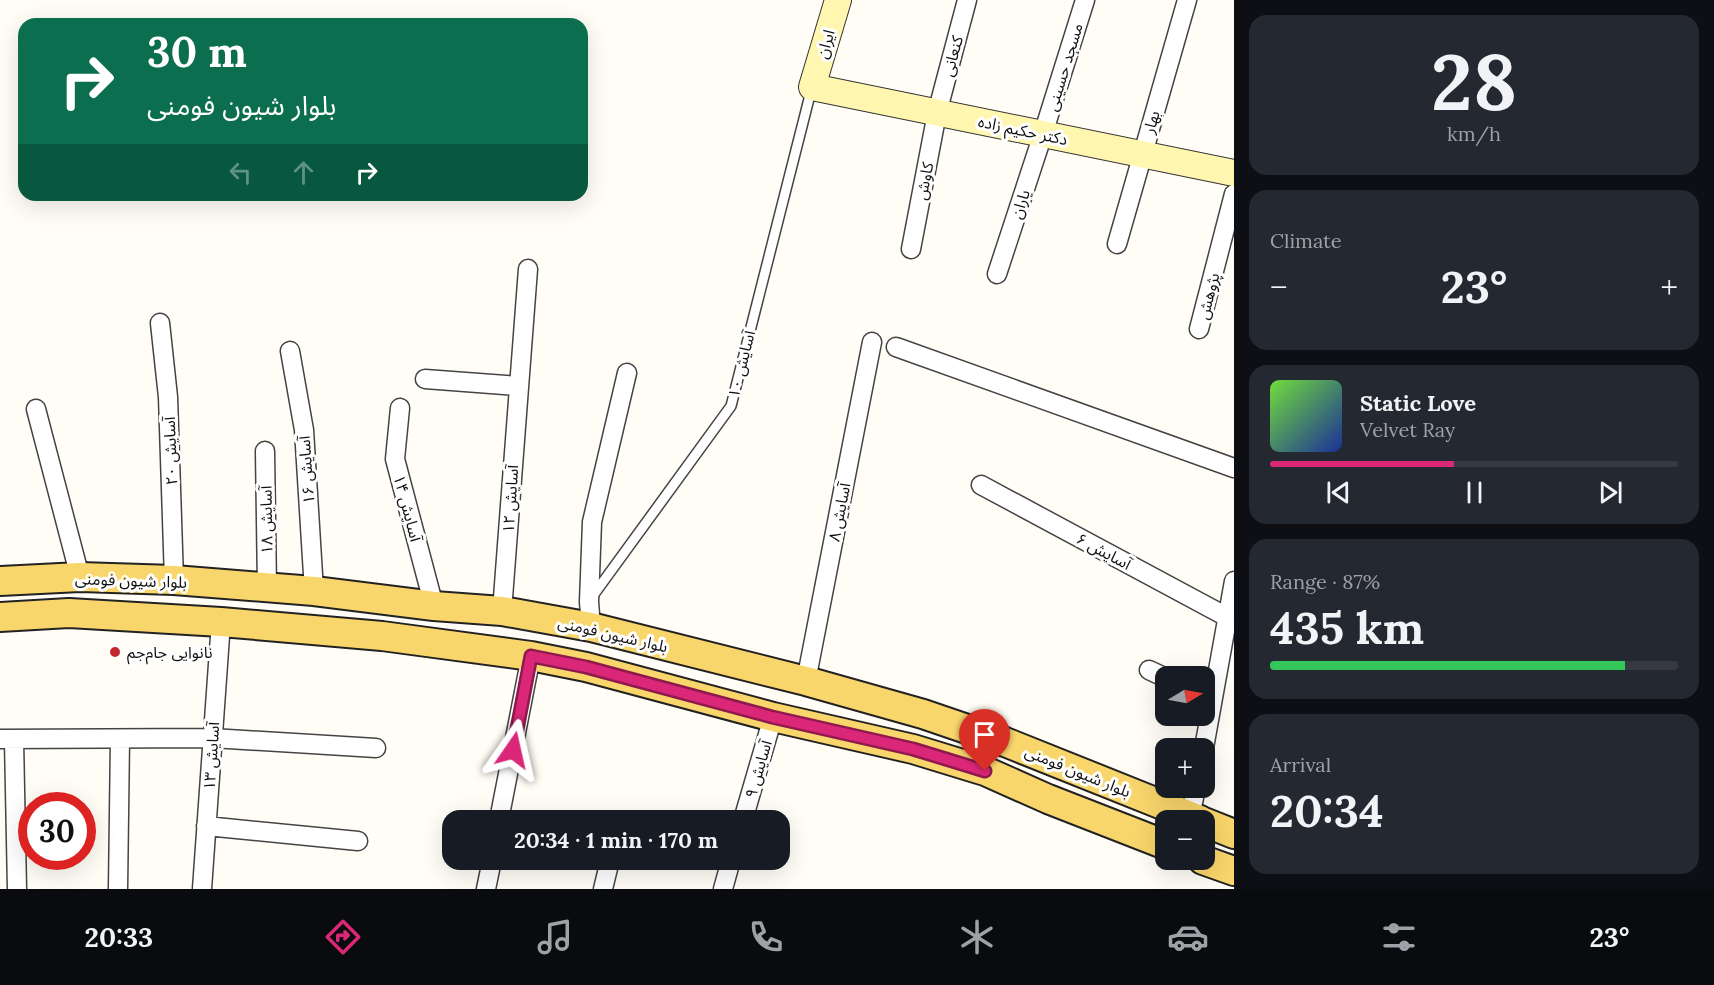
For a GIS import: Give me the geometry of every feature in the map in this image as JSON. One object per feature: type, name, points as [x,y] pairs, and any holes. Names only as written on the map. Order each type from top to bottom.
[{"type":"main road","name":"بلوار شیون فومنی","points":[[0,581],[80,577],[174,580],[314,591],[434,606],[590,614],[806,681],[923,714],[1005,742],[1173,810]]},
{"type":"main road","points":[[0,617],[69,613],[221,622],[382,636],[531,656],[586,667],[772,717],[913,749],[985,771],[1048,800],[1155,841]]},
{"type":"main road","points":[[1048,800],[1064,766]]},
{"type":"main road","name":"بلوار شیون فومنی","points":[[1215,827],[1234,834]]},
{"type":"main road","points":[[1215,864],[1234,871]]},
{"type":"street","name":"ایران","points":[[812,87],[838,0]]},
{"type":"street","name":"کنعانی","points":[[937,112],[967,0]]},
{"type":"street","name":"مسجد حسینی","points":[[1043,134],[1084,0]]},
{"type":"street","name":"بهار","points":[[1117,244],[1186,0]]},
{"type":"street","name":"دکتر حکیم زاده","points":[[812,87],[1234,173]]},
{"type":"street","name":"کاوش","points":[[911,249],[937,112]]},
{"type":"street","name":"یاران","points":[[997,274],[1043,134]]},
{"type":"street","name":"پژوهش","points":[[1199,329],[1234,194]]},
{"type":"street","name":"آسایش ۱۲","points":[[502,611],[528,269]]},
{"type":"street","name":"آسایش ۲۰","points":[[160,323],[168,397],[174,580]]},
{"type":"street","name":"آسایش ۸","points":[[806,681],[872,342]]},
{"type":"street","points":[[896,347],[1234,468]]},
{"type":"street","name":"آسایش ۱۶","points":[[290,351],[304,430],[314,591]]},
{"type":"street","points":[[590,614],[592,522],[627,373]]},
{"type":"street","points":[[425,379],[518,386]]},
{"type":"street","name":"آسایش ۱۴","points":[[400,408],[395,459],[434,606]]},
{"type":"street","points":[[36,409],[80,577]]},
{"type":"street","name":"آسایش ۱۸","points":[[265,451],[267,588]]},
{"type":"street","name":"آسایش ۶","points":[[981,485],[1227,617]]},
{"type":"street","points":[[1215,671],[1234,582]]},
{"type":"street","name":"آسایش ۱۳","points":[[202,889],[221,622]]},
{"type":"street","points":[[501,810],[531,656]]},
{"type":"street","points":[[1149,670],[1155,673]]},
{"type":"street","name":"آسایش ۹","points":[[746,810],[772,717]]},
{"type":"street","points":[[17,889],[7,740],[212,738],[376,748]]},
{"type":"street","points":[[118,889],[120,739]]},
{"type":"street","points":[[206,826],[358,842]]},
{"type":"street","points":[[486,889],[490,870]]},
{"type":"street","points":[[603,889],[608,870]]},
{"type":"street","points":[[723,889],[728,870]]},
{"type":"lane","name":"آسایش ‍۱۰","points":[[590,614],[730,406],[812,87]]},
{"type":"place","name":"نانوایی جام‌جم","points":[[115,652]]},
{"type":"route","points":[[513,750],[531,656],[586,667],[772,717],[913,749],[985,771]]}]
